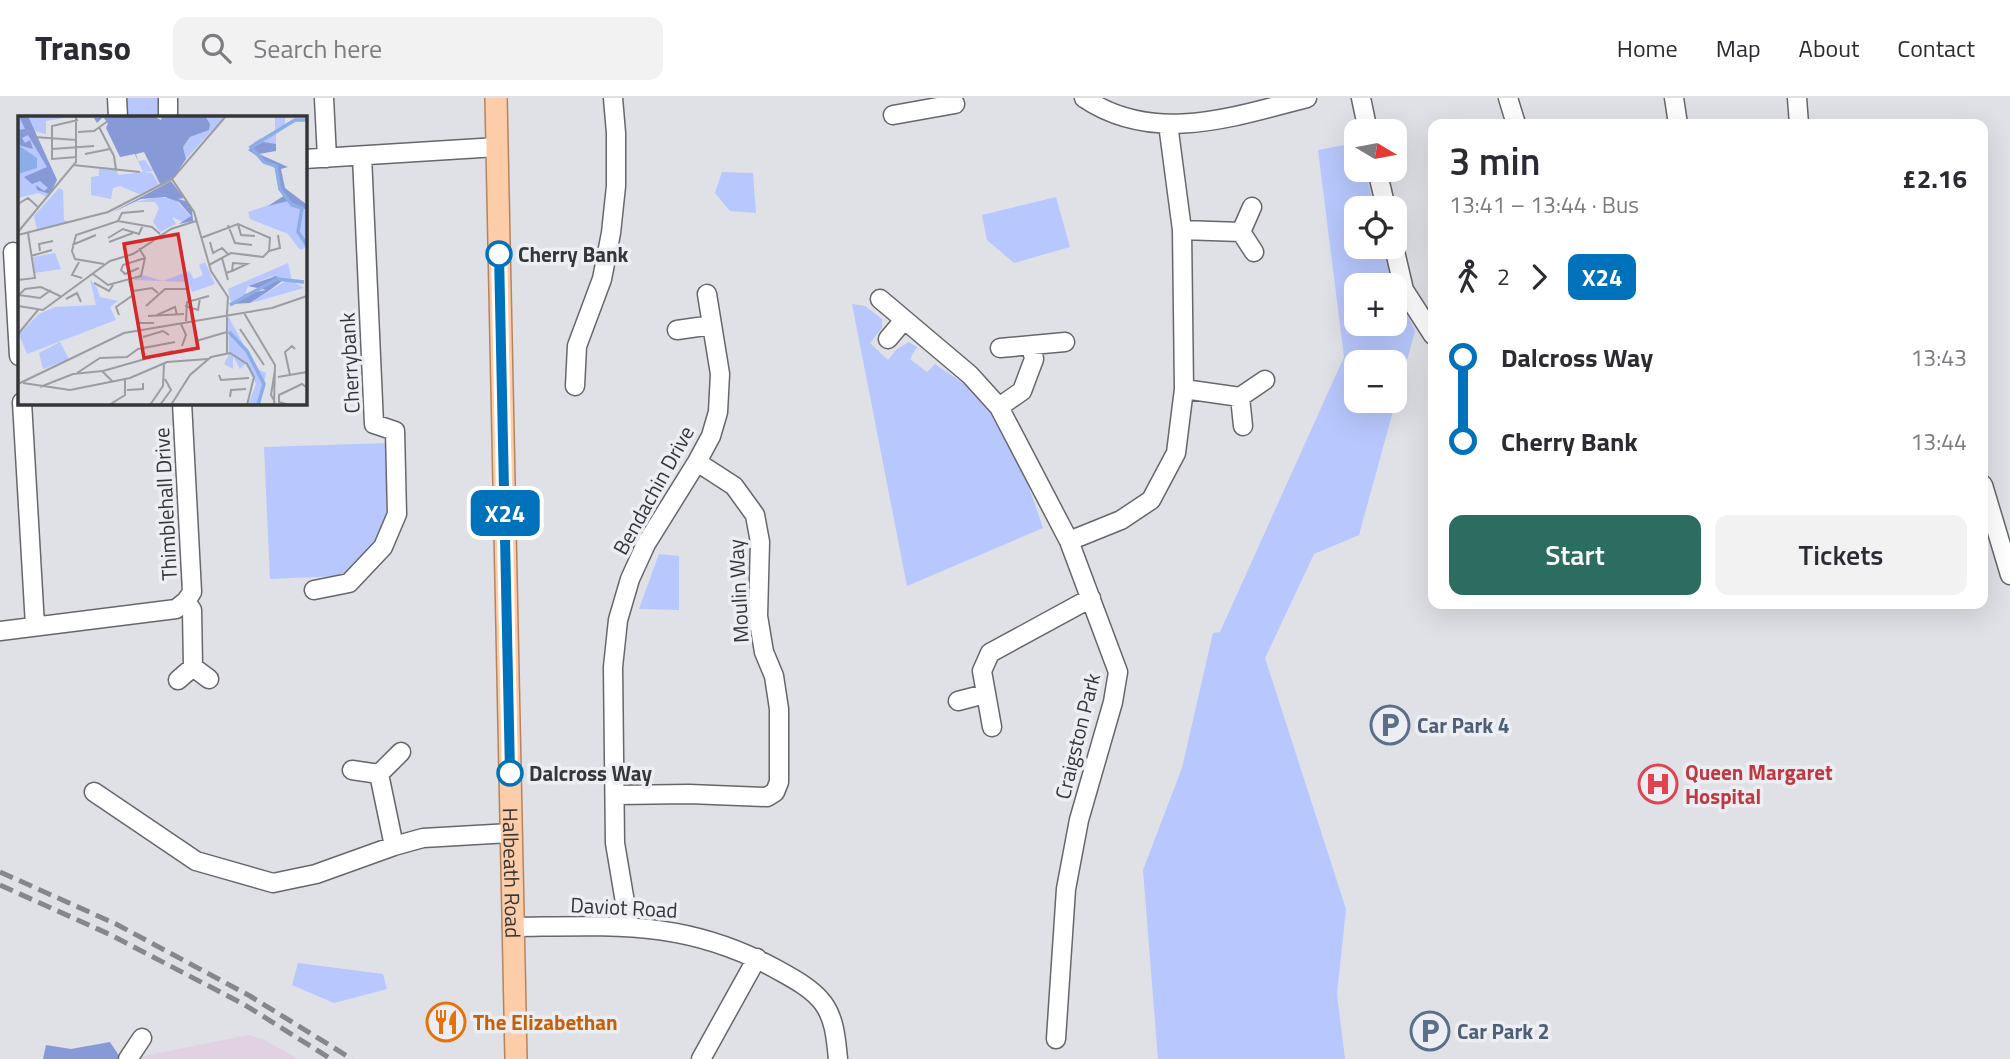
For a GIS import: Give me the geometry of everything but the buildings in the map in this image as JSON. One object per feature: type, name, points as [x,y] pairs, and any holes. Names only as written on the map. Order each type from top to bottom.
[{"type":"main road","name":"Halbeath Road","points":[[496,98],[516,1059]]},
{"type":"street","points":[[117,98],[118,116]]},
{"type":"street","points":[[168,98],[168,116]]},
{"type":"street","points":[[324,98],[327,158]]},
{"type":"street","points":[[575,386],[577,346],[602,279],[611,233],[616,186],[613,98]]},
{"type":"street","points":[[1084,98],[1102,110],[1127,120],[1168,124],[1210,123],[1307,98]]},
{"type":"street","points":[[1361,98],[1365,119]]},
{"type":"street","points":[[1508,98],[1514,119]]},
{"type":"street","points":[[1674,98],[1677,119]]},
{"type":"street","points":[[1797,98],[1799,119]]},
{"type":"street","points":[[893,115],[921,104],[955,104]]},
{"type":"street","points":[[1069,541],[1121,520],[1151,500],[1176,453],[1184,389],[1182,230],[1168,124]]},
{"type":"street","points":[[306,159],[497,147]]},
{"type":"street","name":"Cherrybank","points":[[314,590],[349,583],[383,547],[397,514],[395,430],[374,424],[362,156]]},
{"type":"street","points":[[1241,232],[1252,206]]},
{"type":"street","points":[[1182,230],[1241,232]]},
{"type":"street","points":[[1241,232],[1254,252]]},
{"type":"street","points":[[11,252],[18,343]]},
{"type":"street","points":[[1397,259],[1404,290],[1428,327]]},
{"type":"street","name":"Bendachin Drive","points":[[629,926],[615,843],[613,667],[618,620],[630,579],[646,544],[711,436],[721,389],[707,294]]},
{"type":"street","name":"Craigston Park","points":[[880,299],[970,375],[999,407],[1069,541],[1118,672],[1113,702],[1079,820],[1066,889],[1056,1039]]},
{"type":"street","points":[[888,339],[904,320]]},
{"type":"street","points":[[677,330],[712,325]]},
{"type":"street","points":[[1000,348],[1065,342]]},
{"type":"street","points":[[999,407],[1022,391],[1034,359],[1031,345]]},
{"type":"street","points":[[1184,389],[1240,397],[1265,380]]},
{"type":"street","points":[[1240,397],[1243,426]]},
{"type":"street","points":[[22,404],[35,626]]},
{"type":"street","name":"Thimblehall Drive","points":[[0,631],[176,609],[186,601],[192,592],[182,404]]},
{"type":"street","name":"Moulin Way","points":[[616,795],[767,797],[775,792],[779,782],[779,709],[774,676],[764,652],[758,616],[760,542],[755,515],[734,486],[697,462]]},
{"type":"street","points":[[1988,502],[2010,575]]},
{"type":"street","points":[[992,727],[982,671],[990,653],[1091,598]]},
{"type":"street","name":"Thimblehall Drive","points":[[186,601],[192,610],[193,667]]},
{"type":"street","points":[[178,680],[193,667],[209,679]]},
{"type":"street","points":[[958,701],[985,694]]},
{"type":"street","points":[[379,774],[401,752]]},
{"type":"street","points":[[352,770],[379,774]]},
{"type":"street","points":[[379,774],[394,846]]},
{"type":"street","points":[[94,792],[196,861],[273,883],[316,874],[423,838],[511,833]]},
{"type":"street","name":"Daviot Road","points":[[512,927],[629,926],[695,936],[757,958],[805,986],[824,1004],[835,1030],[838,1059]]},
{"type":"street","points":[[701,1059],[757,958]]},
{"type":"street","points":[[128,1059],[142,1038]]},
{"type":"shaded area","points":[[124,98],[160,98],[161,116],[125,116]]},
{"type":"shaded area","points":[[1344,145],[1344,182],[1368,182],[1371,196],[1344,196],[1344,259],[1386,259],[1390,273],[1344,273],[1344,336],[1407,336],[1407,314],[1415,331],[1407,360],[1407,350],[1344,350],[1344,357],[1318,150]]},
{"type":"shaded area","points":[[722,172],[753,173],[756,213],[730,211],[715,193]]},
{"type":"shaded area","points":[[1056,197],[1070,247],[1014,263],[987,240],[982,215]]},
{"type":"shaded area","points":[[852,304],[865,306],[882,319],[882,328],[870,343],[888,360],[897,349],[909,342],[917,347],[910,359],[927,372],[935,364],[966,386],[993,412],[1026,479],[1043,528],[907,586]]},
{"type":"shaded area","points":[[1344,357],[1344,413],[1392,413],[1359,535],[1314,554],[1265,658],[1346,909],[1337,994],[1345,1059],[1158,1059],[1143,870],[1182,768],[1213,633],[1220,632]]},
{"type":"shaded area","points":[[388,443],[386,523],[377,545],[353,571],[338,576],[270,579],[264,447]]},
{"type":"shaded area","points":[[659,554],[679,556],[679,610],[639,609]]},
{"type":"shaded area","points":[[298,963],[383,974],[387,989],[334,1003],[292,985]]},
{"type":"shaded area","points":[[248,1035],[263,1039],[298,1059],[129,1059]]},
{"type":"shaded area","points":[[110,1042],[120,1057],[117,1059],[43,1059],[46,1045],[71,1049]]},
{"type":"railway","points":[[0,872],[116,924],[250,996],[352,1059]]},
{"type":"railway","points":[[0,885],[111,935],[245,1005],[331,1059]]},
{"type":"bus line","name":"X24","points":[[499,254],[510,773]]},
{"type":"place","name":"Cherry Bank","points":[[499,254]]},
{"type":"place","name":"Car Park 4","points":[[1390,725]]},
{"type":"place","name":"Dalcross Way","points":[[510,773]]},
{"type":"place","name":"Queen Margaret Hospital","points":[[1658,784]]},
{"type":"place","name":"The Elizabethan","points":[[446,1022]]},
{"type":"place","name":"Car Park 2","points":[[1430,1031]]}]
